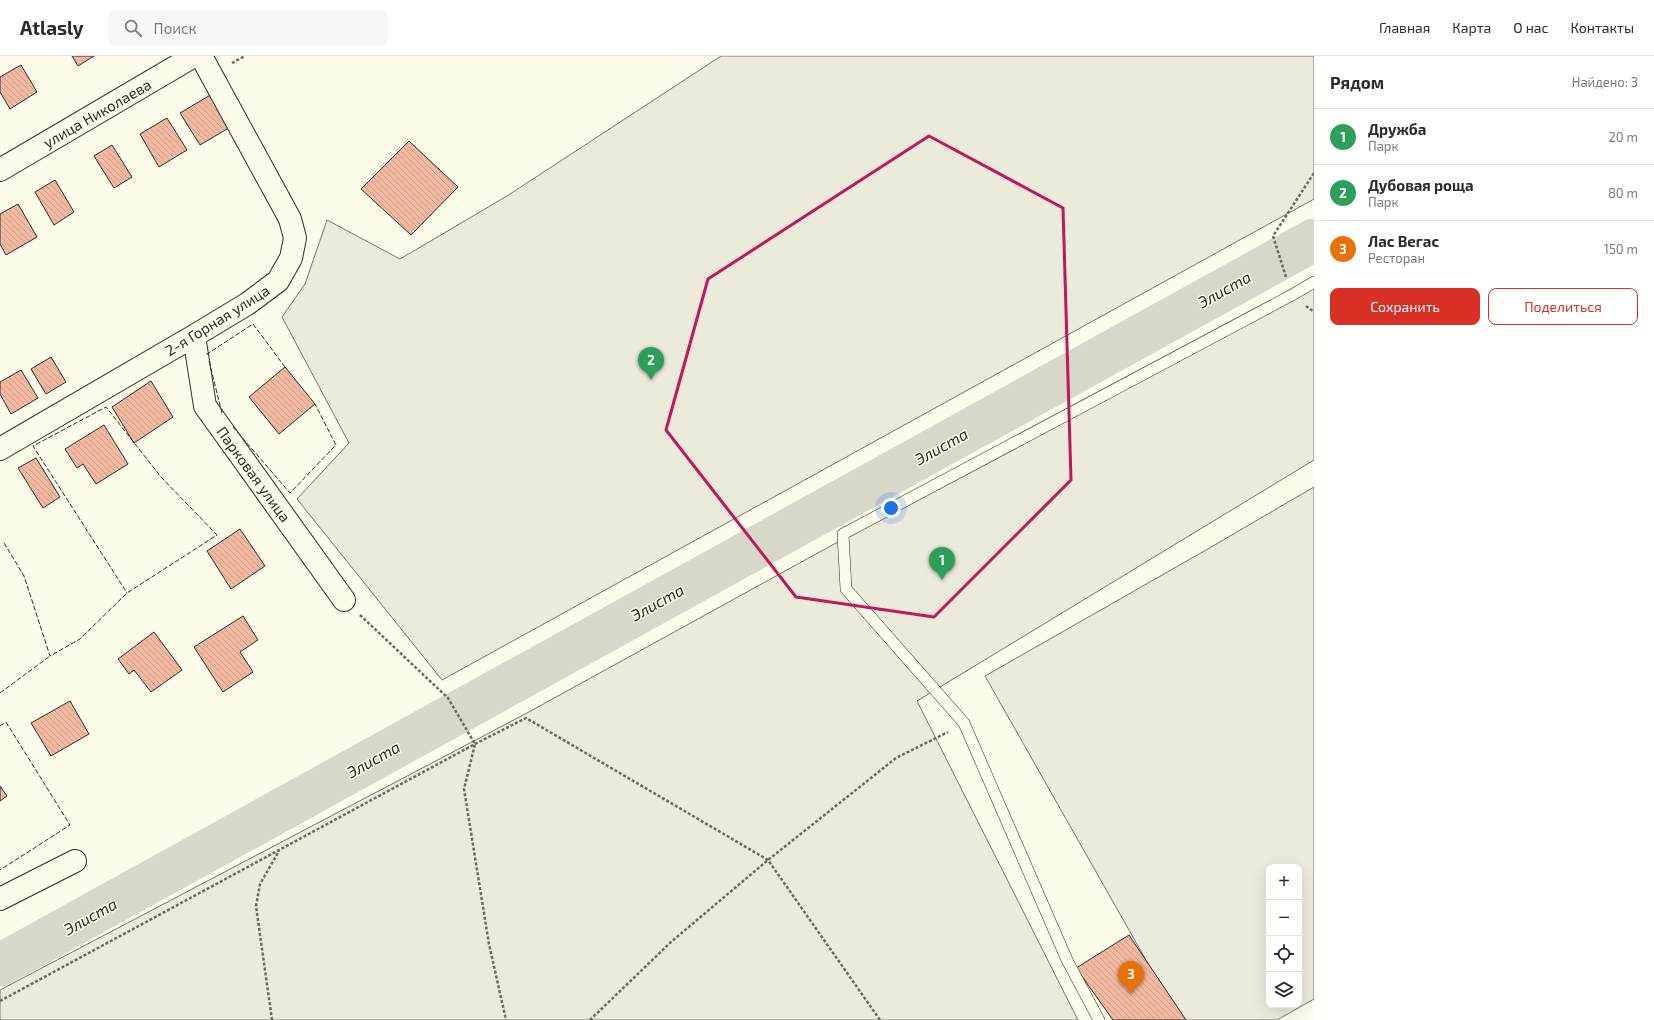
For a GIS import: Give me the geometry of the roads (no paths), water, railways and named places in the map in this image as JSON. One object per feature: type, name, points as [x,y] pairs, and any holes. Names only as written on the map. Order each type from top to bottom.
[{"type":"street","name":"улица Николаева","points":[[0,170],[194,56]]},
{"type":"street","name":"2-я Горная улица","points":[[0,449],[247,304],[278,281],[291,258],[295,238],[290,219],[201,56]]},
{"type":"street","name":"Парковая улица","points":[[194,336],[205,406],[344,600]]},
{"type":"street","points":[[0,899],[75,861]]},
{"type":"lane","points":[[1099,1020],[1067,960],[964,723],[846,590],[843,534],[1314,282]]},
{"type":"waterway","name":"Элиста","points":[[0,965],[1314,240]]},
{"type":"place","name":"Дубовая роща","points":[[651,380]]},
{"type":"place","name":"Дружба","points":[[942,580]]},
{"type":"place","name":"Лас Вегас","points":[[1131,994]]}]
